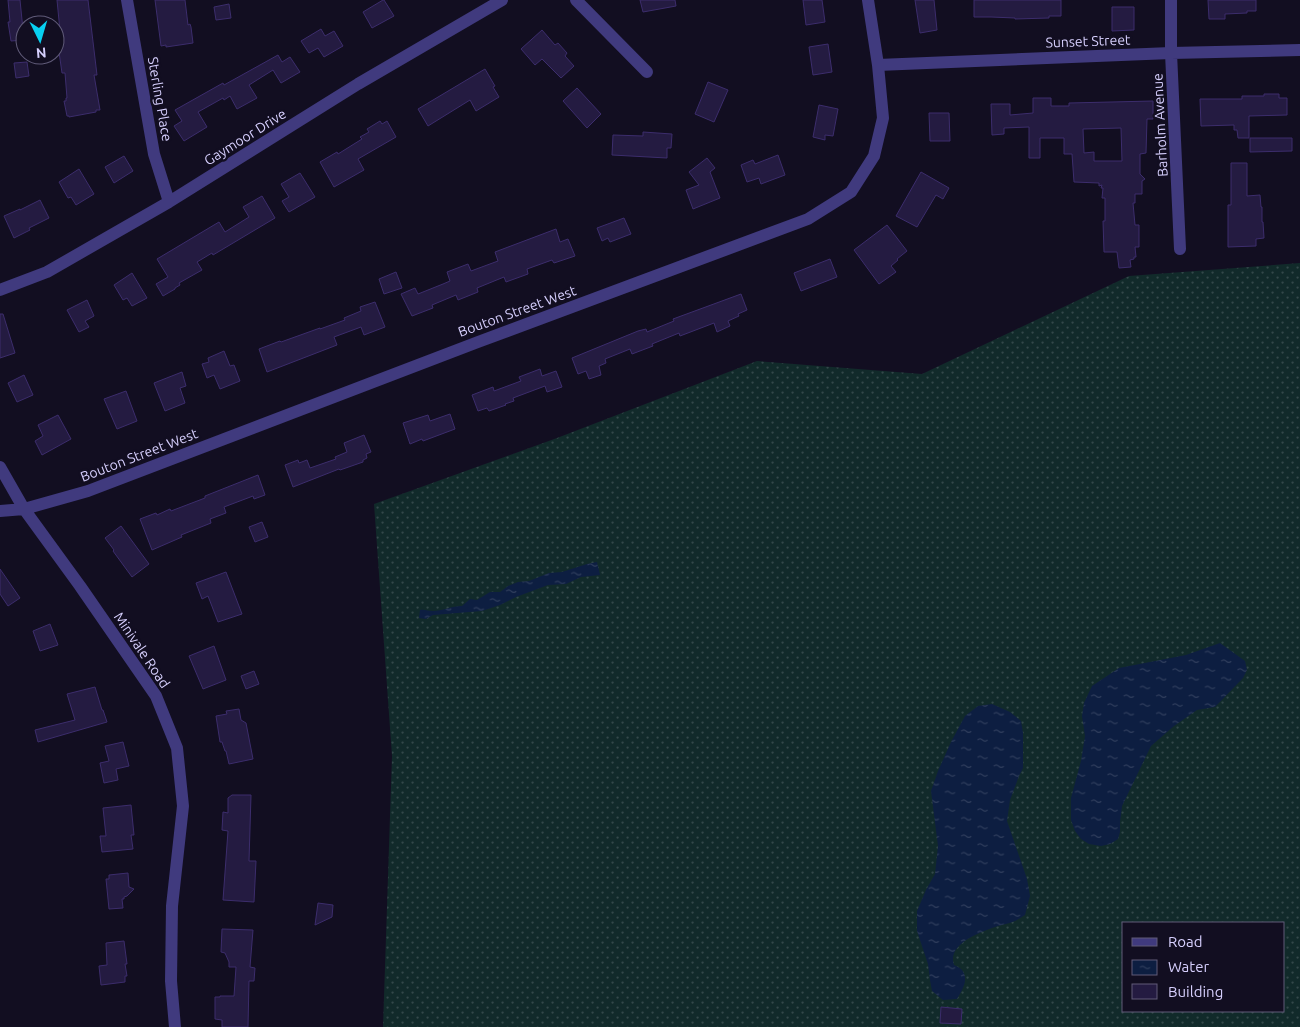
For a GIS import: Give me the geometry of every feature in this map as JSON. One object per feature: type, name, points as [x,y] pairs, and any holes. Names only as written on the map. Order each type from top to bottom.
[{"type":"street","name":"Sterling Place","points":[[127,0],[154,154],[169,202]]},
{"type":"street","name":"Gaymoor Drive","points":[[0,290],[47,272],[169,202],[358,84],[502,0]]},
{"type":"street","points":[[576,0],[647,72]]},
{"type":"street","name":"Bouton Street West","points":[[0,511],[24,509],[88,491],[478,342],[808,219],[851,192],[874,156],[883,118],[878,65],[868,0]]},
{"type":"street","name":"Barholm Avenue","points":[[1171,0],[1171,53],[1180,249]]},
{"type":"street","name":"Sunset Street","points":[[878,65],[1171,53],[1300,50]]},
{"type":"street","name":"Minivale Road","points":[[0,467],[24,509],[156,696],[177,748],[184,806],[172,906],[171,981],[175,1027]]},
{"type":"green space","points":[[1300,263],[1300,1027],[383,1027],[392,756],[374,504],[557,438],[757,361],[922,374],[1129,276]]},
{"type":"water","points":[[597,562],[600,575],[581,577],[566,584],[548,585],[482,611],[433,615],[426,619],[419,618],[420,610],[436,611],[462,606],[470,599],[477,600],[490,592],[500,592],[518,582],[529,581],[549,573],[562,572]]},
{"type":"water","points":[[1220,643],[1245,661],[1247,670],[1243,678],[1215,707],[1197,710],[1174,726],[1151,746],[1122,806],[1118,839],[1110,844],[1101,846],[1089,844],[1081,839],[1075,831],[1071,820],[1071,798],[1081,761],[1085,736],[1082,716],[1084,703],[1092,686],[1119,668],[1186,655]]},
{"type":"water","points":[[992,704],[1010,712],[1021,721],[1023,768],[1010,800],[1007,821],[1027,879],[1030,896],[1025,915],[1015,921],[979,933],[959,946],[953,958],[954,965],[964,973],[964,984],[957,999],[943,1000],[932,991],[928,964],[917,931],[917,911],[935,874],[938,846],[931,791],[951,742],[965,716],[978,706]]},
{"type":"building","points":[[8,0],[20,0],[22,15],[15,15],[15,41],[11,41],[8,22],[10,22]]},
{"type":"building","points":[[57,0],[88,0],[97,75],[94,75],[100,110],[96,110],[96,112],[67,116],[64,101],[67,98],[65,73],[62,73],[61,65],[65,65],[65,15],[58,15]]},
{"type":"building","points":[[155,0],[185,0],[188,25],[190,24],[191,27],[193,43],[161,46]]},
{"type":"building","points":[[383,0],[394,16],[372,28],[363,12]]},
{"type":"building","points":[[640,0],[675,0],[676,6],[643,12]]},
{"type":"building","points":[[803,0],[822,0],[825,22],[806,25]]},
{"type":"building","points":[[915,0],[934,0],[937,30],[920,33]]},
{"type":"building","points":[[974,0],[1061,0],[1061,16],[1015,19],[974,17]]},
{"type":"building","points":[[1208,0],[1256,0],[1256,11],[1225,14],[1225,19],[1209,19]]},
{"type":"building","points":[[229,4],[231,18],[216,20],[214,7]]},
{"type":"building","points":[[1112,7],[1134,7],[1134,30],[1112,31]]},
{"type":"building","points":[[321,29],[325,36],[334,31],[343,46],[324,57],[318,48],[309,53],[301,41]]},
{"type":"building","points":[[542,30],[555,45],[558,43],[567,53],[565,56],[574,66],[561,78],[542,59],[535,65],[521,49]]},
{"type":"building","points":[[828,44],[832,72],[813,75],[809,47]]},
{"type":"building","points":[[278,55],[282,62],[290,57],[300,72],[281,83],[273,70],[249,85],[257,98],[237,109],[230,96],[198,112],[207,127],[184,141],[174,126],[182,121],[175,110]]},
{"type":"building","points":[[14,63],[15,65],[27,65],[29,76],[16,78]]},
{"type":"building","points":[[485,69],[499,97],[476,111],[470,100],[428,126],[418,109]]},
{"type":"building","points":[[708,82],[728,90],[714,122],[695,114]]},
{"type":"building","points":[[577,88],[601,114],[587,128],[563,101]]},
{"type":"building","points":[[1264,94],[1279,94],[1279,98],[1287,98],[1287,115],[1249,116],[1249,138],[1238,138],[1234,125],[1201,126],[1200,99],[1242,99],[1242,96],[1264,96]]},
{"type":"building","points":[[1033,98],[1051,98],[1051,106],[1069,106],[1069,103],[1153,101],[1153,119],[1147,119],[1146,153],[1140,154],[1140,174],[1145,179],[1142,181],[1142,194],[1135,194],[1135,203],[1133,203],[1135,225],[1139,225],[1139,247],[1135,247],[1136,257],[1130,260],[1131,267],[1119,268],[1117,252],[1104,252],[1103,221],[1105,221],[1105,198],[1102,198],[1102,185],[1099,186],[1099,183],[1074,182],[1072,154],[1064,154],[1064,138],[1040,138],[1040,158],[1029,158],[1029,127],[1004,128],[1004,134],[992,135],[991,104],[1010,104],[1010,115],[1033,113]],"holes":[[[1121,128],[1122,161],[1094,161],[1094,152],[1084,153],[1083,129]]]},
{"type":"building","points":[[819,105],[838,109],[833,136],[825,135],[825,140],[813,137]]},
{"type":"building","points":[[929,113],[949,113],[950,141],[930,141]]},
{"type":"building","points":[[380,121],[382,124],[387,121],[396,137],[358,159],[364,170],[334,187],[320,162],[337,152],[338,154],[362,139],[360,137],[369,132],[367,129]]},
{"type":"building","points":[[643,132],[672,134],[671,148],[667,148],[667,158],[612,155],[613,135],[643,136]]},
{"type":"building","points":[[1250,138],[1292,138],[1292,151],[1250,152]]},
{"type":"building","points":[[778,155],[785,175],[761,184],[759,178],[747,182],[741,165],[753,160],[755,164]]},
{"type":"building","points":[[124,156],[133,171],[114,183],[105,167]]},
{"type":"building","points":[[707,158],[715,168],[710,172],[720,198],[693,209],[686,190],[699,185],[689,172]]},
{"type":"building","points":[[1231,163],[1247,163],[1247,196],[1260,195],[1264,238],[1256,239],[1256,246],[1228,247]]},
{"type":"building","points":[[79,169],[94,194],[76,205],[71,197],[68,198],[59,182]]},
{"type":"building","points":[[921,172],[949,188],[943,199],[936,195],[917,227],[896,216]]},
{"type":"building","points":[[300,173],[315,197],[289,212],[282,201],[289,197],[281,184]]},
{"type":"building","points":[[262,196],[275,218],[213,255],[212,253],[197,262],[202,270],[179,283],[180,285],[163,296],[156,284],[168,277],[157,259],[219,222],[225,232],[249,217],[243,207]]},
{"type":"building","points":[[40,200],[49,218],[14,238],[4,216]]},
{"type":"building","points":[[624,218],[631,234],[610,242],[608,238],[602,241],[597,228]]},
{"type":"building","points":[[887,225],[907,251],[891,266],[896,272],[879,284],[854,250]]},
{"type":"building","points":[[556,229],[560,242],[568,239],[575,256],[554,263],[552,260],[527,269],[528,274],[506,282],[504,277],[477,288],[478,292],[458,300],[456,295],[432,305],[433,308],[412,316],[401,294],[415,288],[418,294],[450,281],[447,272],[468,264],[471,271],[498,261],[495,252]]},
{"type":"building","points":[[830,259],[837,277],[801,291],[794,273]]},
{"type":"building","points":[[396,272],[402,288],[384,294],[379,279]]},
{"type":"building","points":[[132,273],[147,298],[132,306],[127,298],[123,300],[114,285]]},
{"type":"building","points":[[741,294],[747,310],[728,321],[730,326],[717,332],[714,323],[680,336],[679,333],[632,354],[630,349],[605,359],[606,363],[599,366],[601,375],[589,379],[586,371],[578,374],[572,358],[638,331],[646,329],[647,332],[674,321],[673,319]]},
{"type":"building","points":[[87,300],[94,316],[85,321],[89,327],[79,332],[67,310]]},
{"type":"building","points":[[375,302],[385,327],[364,335],[361,327],[334,337],[337,345],[267,372],[259,349],[345,320],[344,318],[361,311],[360,307]]},
{"type":"building","points":[[0,314],[3,314],[15,353],[0,358]]},
{"type":"building","points":[[224,351],[230,366],[234,365],[240,381],[220,389],[214,375],[207,378],[202,364],[209,362],[208,358]]},
{"type":"building","points":[[540,369],[542,376],[556,371],[562,387],[547,392],[545,386],[513,398],[514,401],[506,405],[489,411],[487,408],[478,411],[472,395],[493,387],[494,391],[521,381],[519,377]]},
{"type":"building","points":[[182,372],[186,386],[180,388],[185,403],[165,411],[154,383]]},
{"type":"building","points":[[24,375],[33,395],[17,402],[8,383]]},
{"type":"building","points":[[126,391],[137,421],[117,429],[104,399]]},
{"type":"building","points":[[450,414],[455,429],[410,444],[403,423],[428,415],[430,421]]},
{"type":"building","points":[[58,415],[71,439],[42,455],[35,441],[43,436],[38,425]]},
{"type":"building","points":[[364,435],[371,452],[366,454],[367,458],[363,462],[293,487],[285,465],[298,460],[299,463],[307,460],[310,468],[336,459],[335,457],[347,452],[344,443]]},
{"type":"building","points":[[258,475],[265,495],[254,499],[253,496],[224,507],[226,513],[210,519],[211,523],[181,535],[182,537],[152,550],[140,519],[156,513],[157,515],[170,509],[171,511]]},
{"type":"building","points":[[262,522],[268,537],[255,542],[249,527]]},
{"type":"building","points":[[121,526],[149,564],[132,577],[105,538]]},
{"type":"building","points":[[0,569],[20,598],[8,606],[0,594]]},
{"type":"building","points":[[226,572],[242,614],[218,622],[208,596],[202,599],[196,583]]},
{"type":"building","points":[[50,624],[58,645],[40,651],[33,631]]},
{"type":"building","points":[[214,646],[226,680],[203,689],[189,656]]},
{"type":"building","points":[[254,671],[259,684],[246,689],[241,676]]},
{"type":"building","points":[[95,687],[107,722],[38,742],[35,730],[75,720],[67,694]]},
{"type":"building","points":[[239,709],[241,720],[246,723],[253,759],[229,764],[226,751],[222,742],[220,742],[216,716],[227,714],[226,711]]},
{"type":"building","points":[[123,742],[129,766],[116,769],[118,780],[104,783],[100,763],[109,761],[105,746]]},
{"type":"building","points":[[232,795],[251,795],[249,861],[256,861],[254,902],[223,900],[228,831],[222,830],[223,812],[228,813],[228,798]]},
{"type":"building","points":[[131,805],[134,835],[131,835],[133,849],[102,852],[100,836],[106,836],[103,808]]},
{"type":"building","points":[[128,873],[129,887],[134,889],[122,899],[123,908],[109,909],[106,879],[109,879],[109,875]]},
{"type":"building","points":[[318,903],[333,905],[332,917],[315,925]]},
{"type":"building","points":[[222,929],[253,930],[250,967],[255,968],[254,981],[249,981],[248,1027],[222,1027],[222,1020],[215,1019],[215,997],[234,996],[236,967],[229,967],[225,953],[221,952]]},
{"type":"building","points":[[124,941],[127,964],[125,964],[127,976],[125,976],[125,982],[101,985],[99,966],[107,965],[106,943]]},
{"type":"building","points":[[941,1007],[962,1009],[961,1024],[940,1023]]}]
